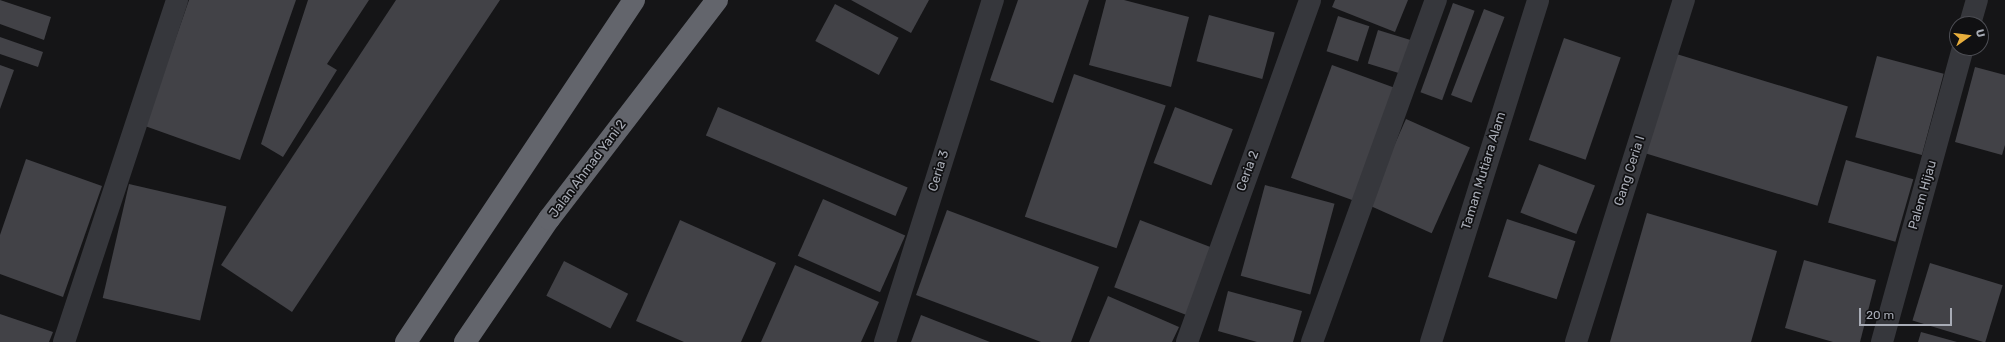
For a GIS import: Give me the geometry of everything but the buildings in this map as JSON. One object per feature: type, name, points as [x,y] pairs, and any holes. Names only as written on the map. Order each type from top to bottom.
[{"type":"highway","points":[[406,342],[634,0]]},
{"type":"highway","name":"Jalan Ahmad Yani 2","points":[[466,342],[550,219],[717,0]]},
{"type":"street","points":[[64,342],[177,0]]},
{"type":"street","name":"Ceria 3","points":[[885,342],[993,0]]},
{"type":"street","name":"Ceria 2","points":[[1186,342],[1310,0]]},
{"type":"street","points":[[1312,342],[1436,0]]},
{"type":"street","name":"Taman Mutiara Alam","points":[[1431,342],[1538,0]]},
{"type":"street","name":"Gang Ceria I","points":[[1576,342],[1684,0]]},
{"type":"street","points":[[1972,16],[1977,0]]},
{"type":"street","name":"Palem Hijau","points":[[1882,342],[1962,56]]}]
